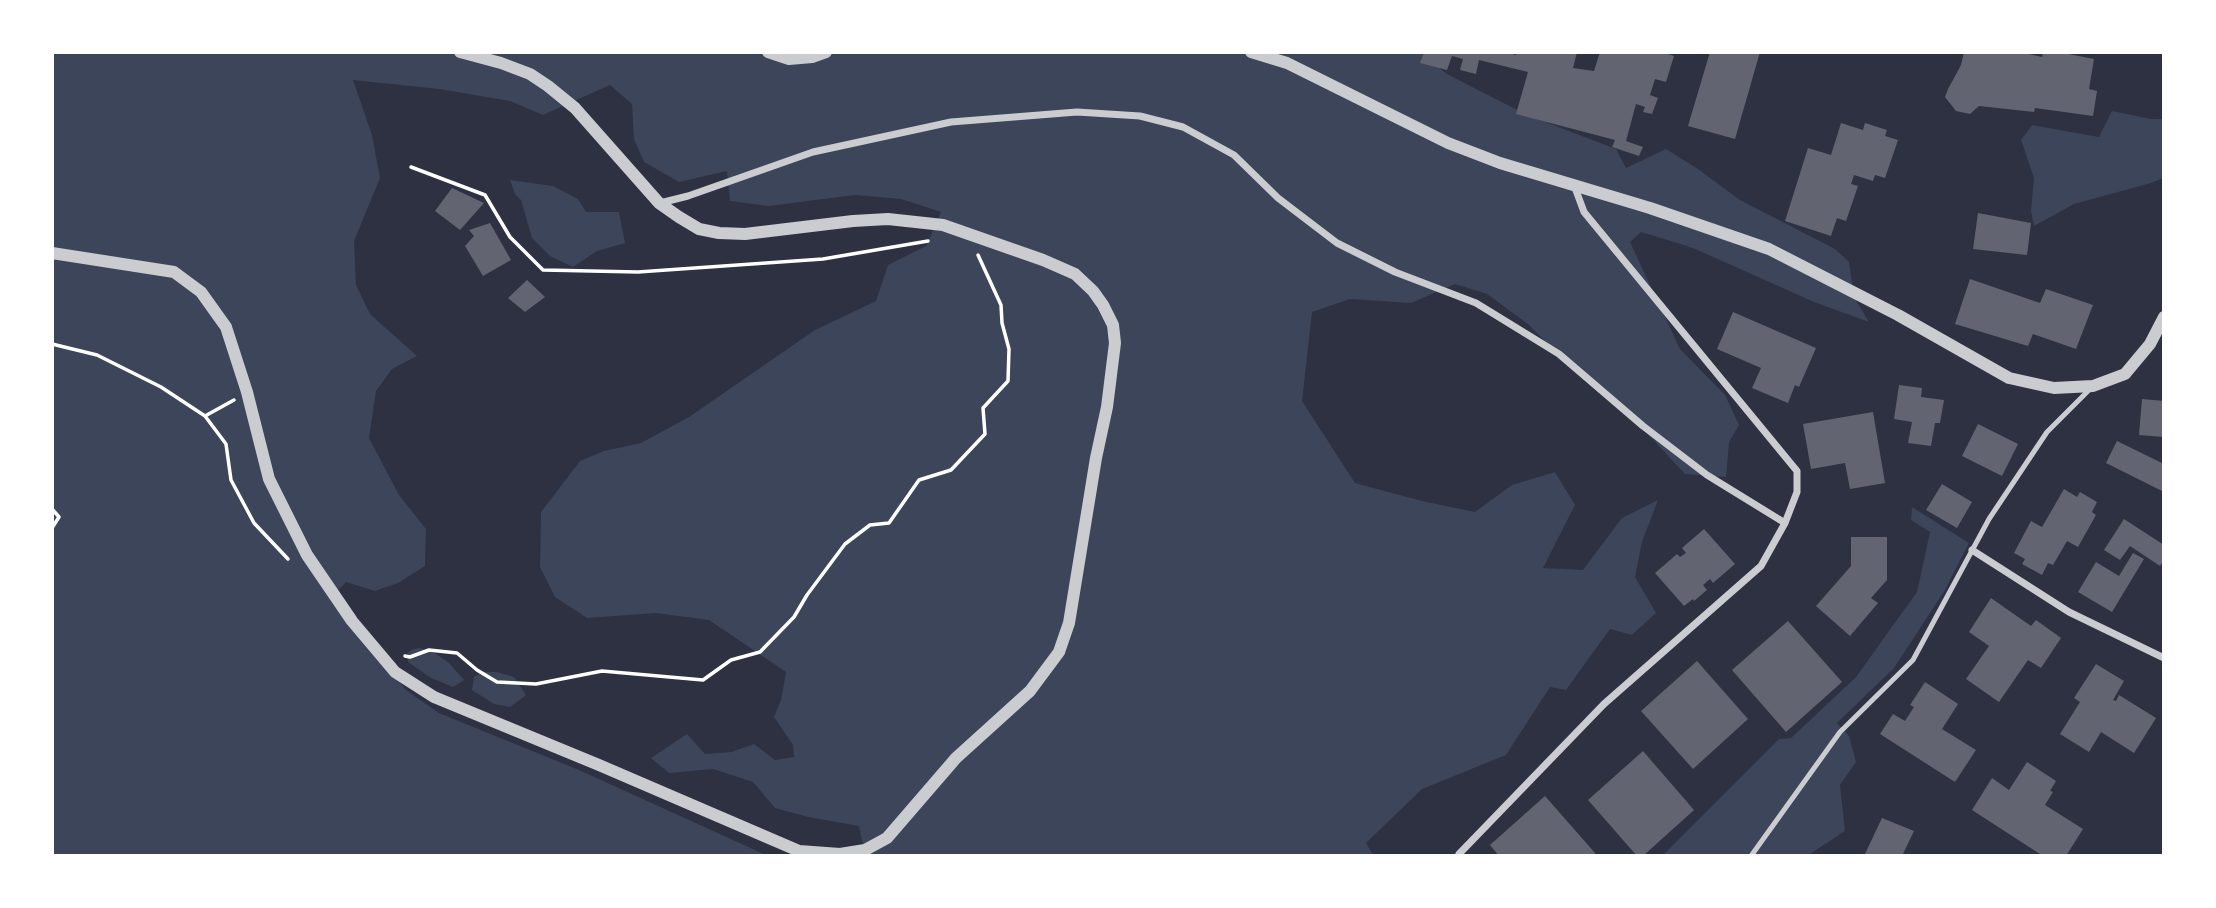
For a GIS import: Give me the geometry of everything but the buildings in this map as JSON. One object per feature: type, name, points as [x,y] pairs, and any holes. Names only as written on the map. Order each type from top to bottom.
[{"type":"street","points":[[52,253],[174,272],[201,292],[226,327],[247,392],[269,480],[301,544],[352,621],[395,672],[434,697],[799,851],[840,854],[864,850],[887,838],[956,758],[1030,691],[1059,652],[1069,623],[1107,407],[1115,343],[1113,325],[1103,305],[1075,274],[943,225],[888,219],[745,234],[699,229],[659,203],[575,108],[548,86],[530,74],[460,52]]},
{"type":"street","points":[[768,52],[789,59],[812,57],[826,52]]},
{"type":"street","points":[[1251,52],[1287,63],[1448,143],[1500,163],[1650,208],[1769,249],[1898,315],[2009,378],[2053,388],[2092,386],[2125,374],[2150,344],[2164,317]]},
{"type":"street","points":[[659,203],[688,196],[813,152],[951,122],[1077,112],[1139,116],[1183,127],[1234,155],[1278,198],[1337,243],[1395,272],[1476,303],[1559,354],[1643,426],[1707,475],[1785,523]]},
{"type":"street","points":[[1459,854],[1604,704],[1761,566],[1785,523],[1797,492],[1797,471],[1584,212],[1574,185]]},
{"type":"street","points":[[1972,550],[2069,612],[2164,658]]},
{"type":"lane","points":[[1751,856],[1840,732],[1913,660],[1989,519],[2047,432],[2092,386]]},
{"type":"path","points":[[411,167],[485,195],[510,237],[543,270],[638,272],[823,259],[929,241]]},
{"type":"path","points":[[378,651],[410,657],[429,650],[457,653],[497,682],[536,684],[602,671],[703,680],[731,660],[760,652],[794,617],[845,544],[870,525],[890,523],[919,480],[951,470],[985,434],[983,408],[1008,381],[1009,349],[1002,323],[1001,305],[968,234]]},
{"type":"path","points":[[52,344],[97,355],[160,387],[205,416],[247,392]]},
{"type":"path","points":[[52,509],[60,517],[52,528]]},
{"type":"shaded area","points":[[52,53],[1421,53],[1447,74],[1527,115],[1616,149],[1626,168],[1666,149],[1740,200],[1835,249],[1849,262],[1854,297],[1869,322],[1814,302],[1693,248],[1641,232],[1630,242],[1680,349],[1725,395],[1739,425],[1729,442],[1726,477],[1685,474],[1631,416],[1570,366],[1529,325],[1487,294],[1455,284],[1411,303],[1350,299],[1312,312],[1302,401],[1355,483],[1475,512],[1512,485],[1555,472],[1575,505],[1543,568],[1583,570],[1622,518],[1658,500],[1642,542],[1635,577],[1656,613],[1632,635],[1610,629],[1566,690],[1550,687],[1506,755],[1422,789],[1366,843],[1373,855],[865,855],[859,826],[775,808],[753,782],[713,769],[669,773],[651,758],[687,734],[705,754],[731,752],[754,744],[775,760],[794,757],[793,745],[774,717],[781,700],[786,672],[709,620],[656,613],[587,618],[555,597],[540,567],[541,512],[580,461],[604,451],[641,443],[689,417],[815,330],[876,301],[888,265],[926,246],[941,212],[901,199],[855,195],[769,206],[730,201],[727,171],[679,182],[644,162],[634,139],[632,104],[610,85],[543,115],[510,101],[439,89],[353,80],[372,135],[380,178],[354,241],[356,285],[370,314],[417,356],[392,369],[376,391],[369,438],[399,495],[426,529],[425,566],[398,583],[375,591],[346,582],[330,599],[406,690],[439,713],[579,770],[766,855],[53,855]]},
{"type":"shaded area","points":[[2112,111],[2163,119],[2163,178],[2074,204],[2034,226],[2031,211],[2034,178],[2021,140],[2032,125],[2099,137]]},
{"type":"shaded area","points":[[510,180],[553,186],[578,199],[586,212],[619,212],[625,243],[597,251],[573,267],[550,256],[532,238],[521,200],[515,194]]},
{"type":"shaded area","points":[[1912,507],[1969,543],[1945,590],[1894,668],[1837,723],[1849,736],[1856,762],[1840,785],[1845,831],[1810,854],[1803,855],[1662,856],[1779,739],[1791,738],[1856,677],[1917,592],[1930,532],[1911,520]]},
{"type":"shaded area","points":[[419,648],[432,651],[449,663],[464,680],[453,687],[431,678],[408,662],[407,654]]},
{"type":"shaded area","points":[[483,672],[497,672],[514,677],[526,695],[510,707],[494,704],[472,690],[474,677]]}]
